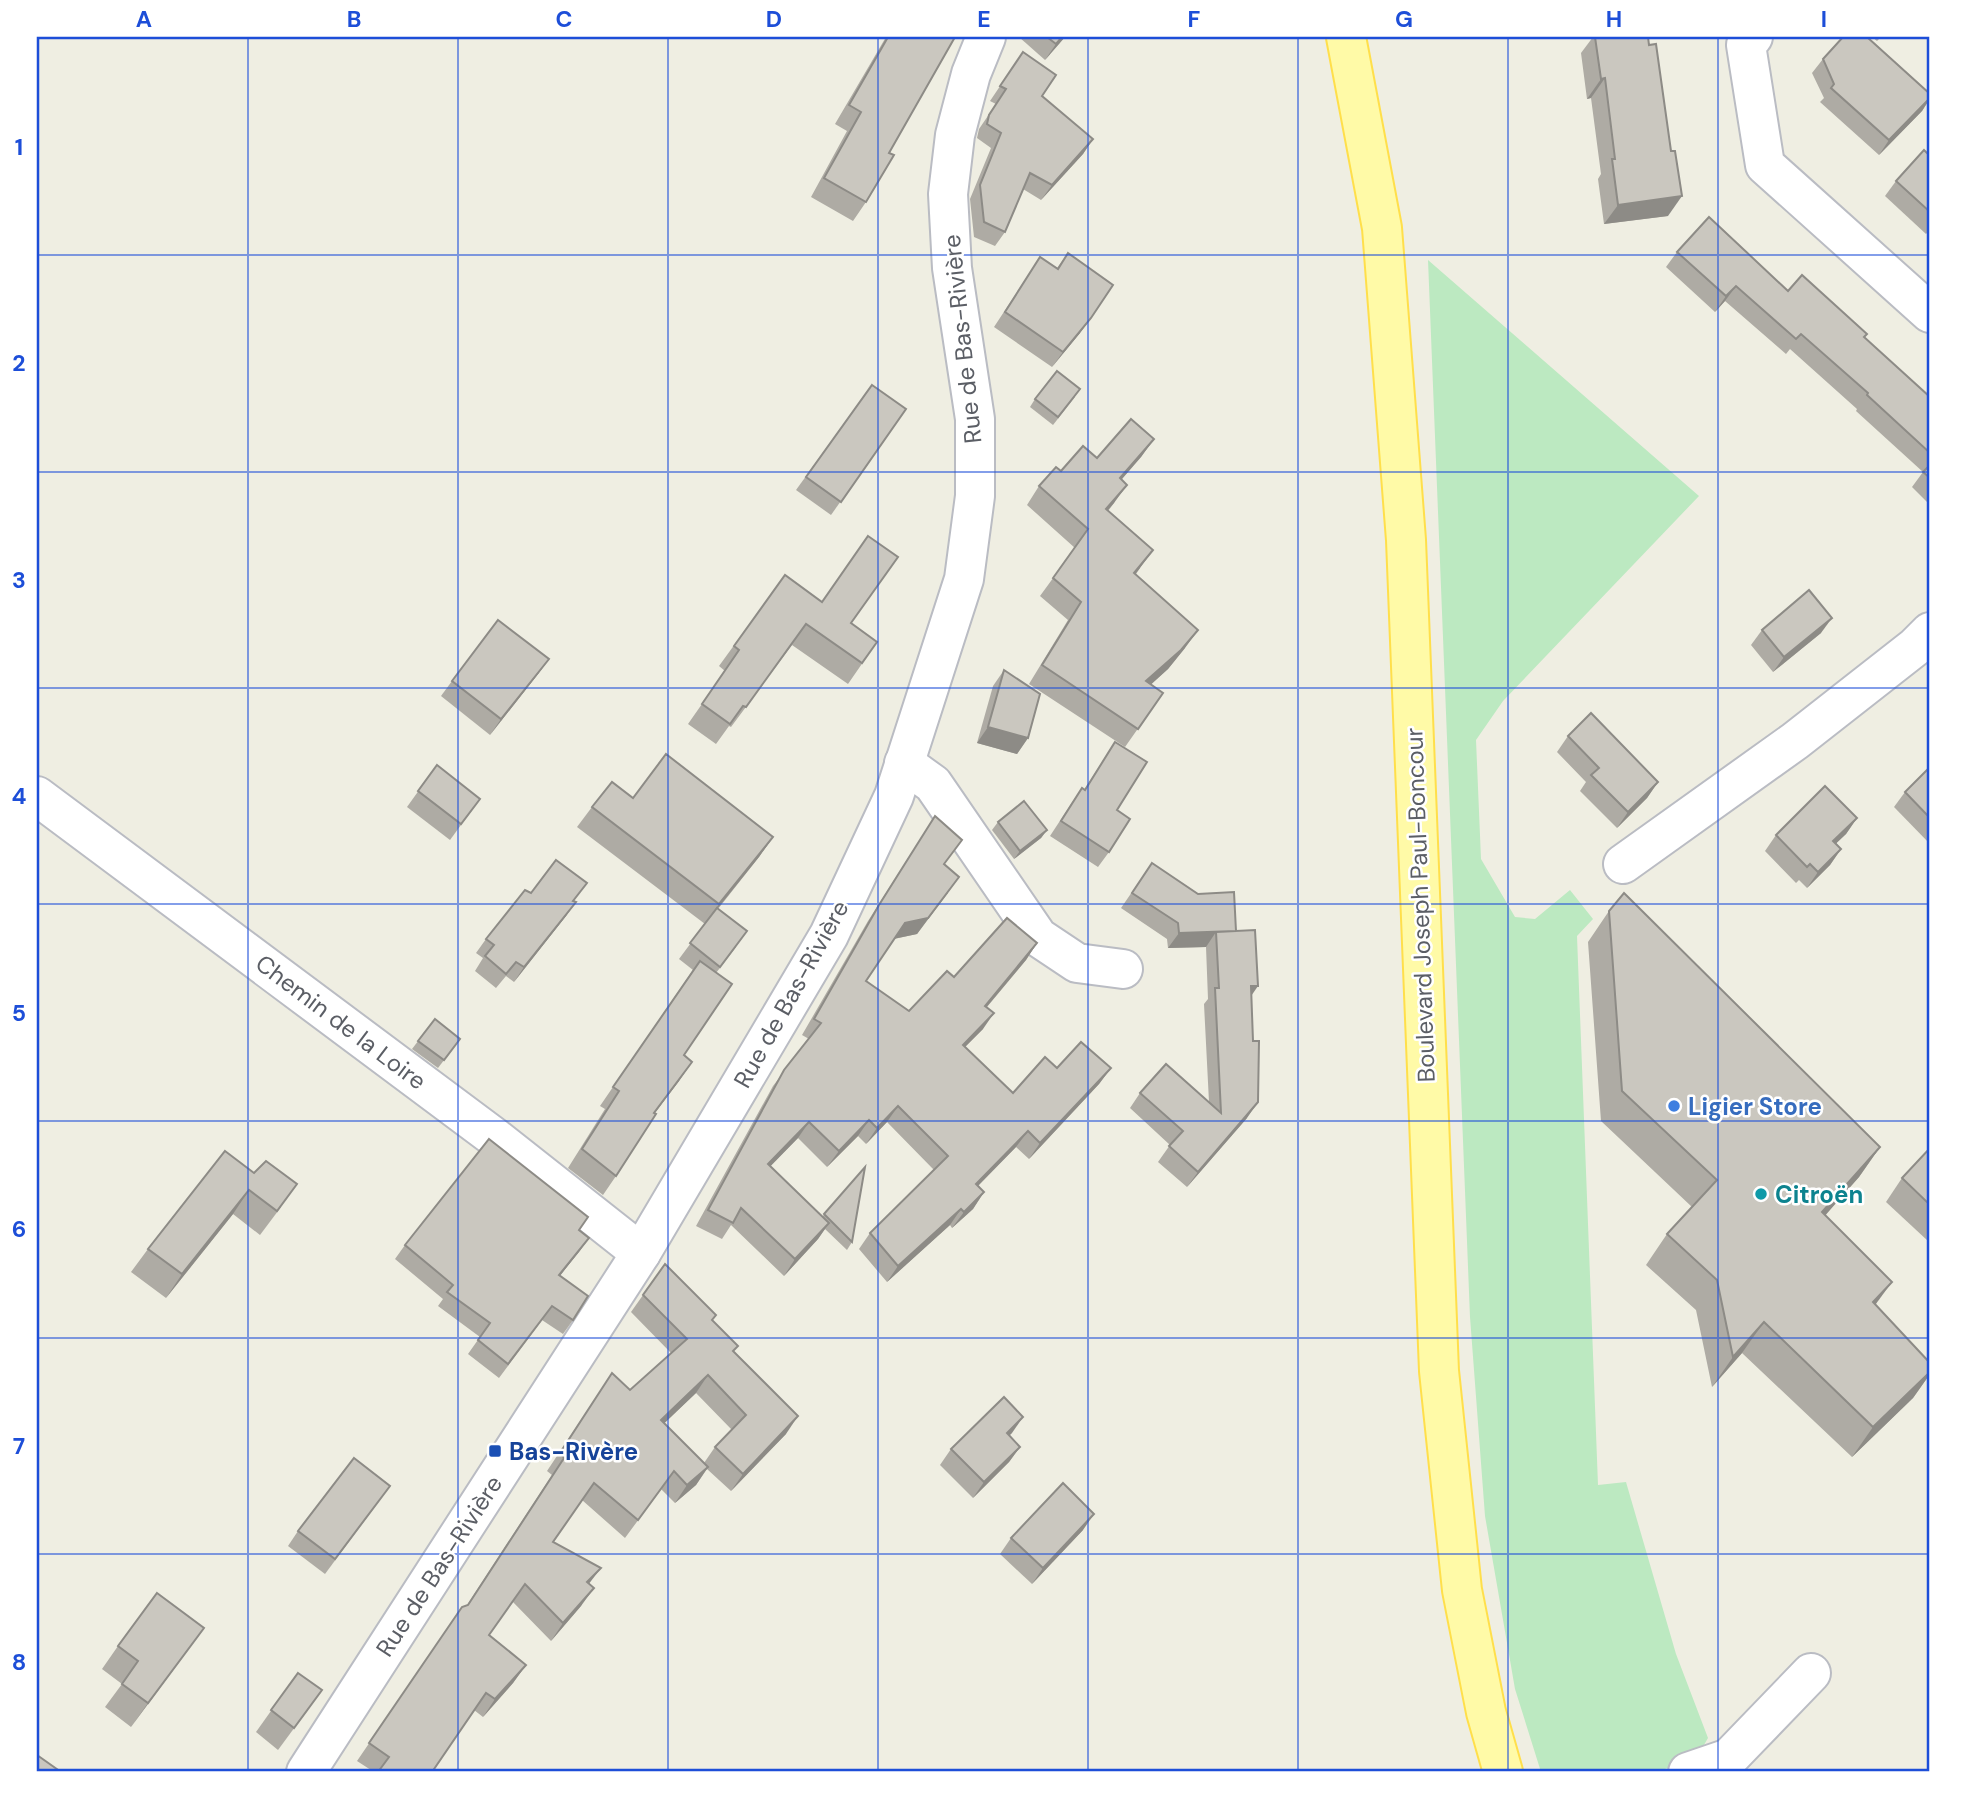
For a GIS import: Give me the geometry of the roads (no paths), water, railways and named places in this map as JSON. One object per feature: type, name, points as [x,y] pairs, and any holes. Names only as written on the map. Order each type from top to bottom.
[{"type":"main road","name":"Boulevard Joseph Paul-Boncour","points":[[1346,37],[1382,228],[1406,540],[1440,1385],[1462,1590],[1486,1713],[1503,1772]]},
{"type":"street","name":"Rue de Bas-Rivière","points":[[306,1772],[641,1253],[829,935],[894,796],[964,579],[975,496],[975,419],[952,268],[948,194],[955,135],[971,75],[986,37]]},
{"type":"street","points":[[1753,37],[1746,45],[1765,165],[1930,313]]},
{"type":"street","points":[[1623,864],[1925,647]]},
{"type":"street","points":[[904,763],[933,784],[1038,937],[1077,962],[1123,969]]},
{"type":"street","name":"Chemin de la Loire","points":[[37,796],[473,1121],[641,1253]]},
{"type":"street","points":[[1688,1772],[1729,1758],[1811,1673]]},
{"type":"place","name":"Ligier Store","points":[[1674,1106]]},
{"type":"place","name":"Citroën","points":[[1761,1194]]},
{"type":"place","name":"Bas-Rivère","points":[[495,1451]]}]
